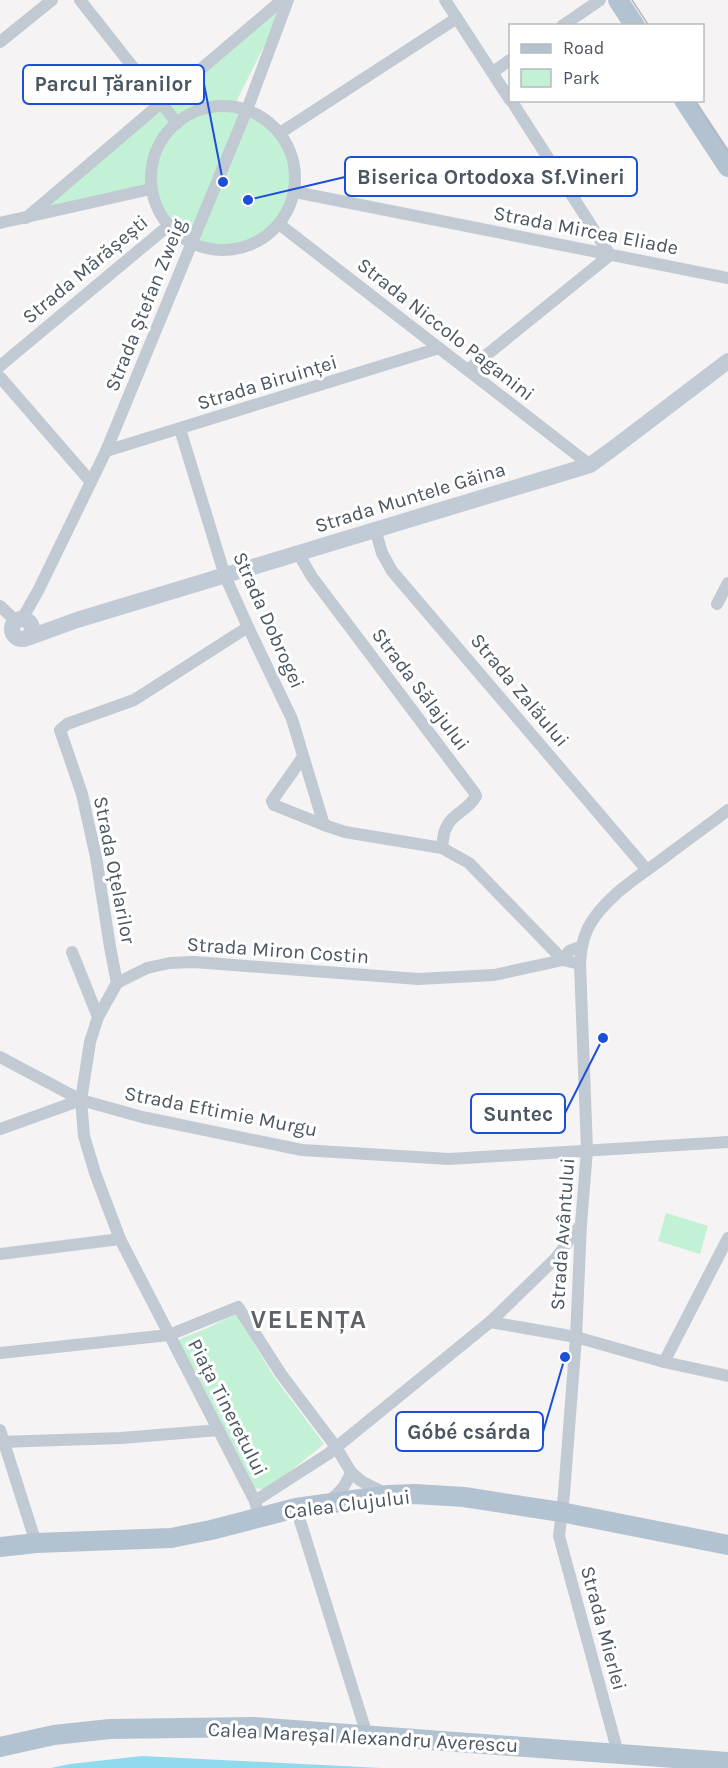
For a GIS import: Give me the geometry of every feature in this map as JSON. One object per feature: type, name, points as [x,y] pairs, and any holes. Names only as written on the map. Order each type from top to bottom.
[{"type":"main road","points":[[618,0],[633,24]]},
{"type":"main road","points":[[685,102],[728,167]]},
{"type":"main road","name":"Calea Clujului","points":[[0,1547],[36,1543],[171,1538],[211,1530],[257,1509],[296,1508],[390,1495],[465,1497],[561,1512],[728,1545]]},
{"type":"main road","name":"Calea Mareșal Alexandru Averescu","points":[[0,1747],[54,1735],[110,1729],[253,1727],[728,1762]]},
{"type":"street","points":[[0,42],[52,0]]},
{"type":"street","points":[[80,0],[177,123]]},
{"type":"street","points":[[26,218],[282,0]]},
{"type":"street","name":"Strada Ștefan Zweig","points":[[18,628],[106,451],[247,110],[288,0]]},
{"type":"street","points":[[445,0],[509,97]]},
{"type":"street","points":[[565,24],[600,0]]},
{"type":"street","points":[[280,133],[457,18]]},
{"type":"street","points":[[493,72],[509,61]]},
{"type":"street","points":[[468,370],[610,255],[512,102]]},
{"type":"street","points":[[233,106],[260,116],[280,133],[294,160],[295,192],[289,209],[279,224],[258,242],[239,249],[220,251],[205,249],[179,236],[168,225],[157,208],[151,189],[151,168],[157,149],[167,132],[177,123],[208,107],[233,106]]},
{"type":"street","points":[[0,223],[151,189]]},
{"type":"street","name":"Strada Mircea Eliade","points":[[295,192],[728,278]]},
{"type":"street","name":"Strada Niccolo Paganini","points":[[279,224],[590,465]]},
{"type":"street","name":"Strada Mărășești","points":[[0,366],[168,225]]},
{"type":"street","name":"Strada Biruinței","points":[[106,451],[439,348]]},
{"type":"street","name":"Strada Muntele Găina","points":[[0,643],[18,628],[78,620],[590,465],[728,361]]},
{"type":"street","points":[[0,377],[91,482]]},
{"type":"street","name":"Strada Dobrogei","points":[[180,429],[225,576],[292,719],[324,825]]},
{"type":"street","name":"Strada Zalăului","points":[[375,529],[382,553],[392,571],[647,870]]},
{"type":"street","name":"Strada Sălajului","points":[[298,553],[312,577],[476,796],[473,802],[446,827],[442,848]]},
{"type":"street","points":[[717,604],[728,583]]},
{"type":"street","points":[[0,606],[18,628]]},
{"type":"street","name":"Strada Oțelarilor","points":[[117,983],[96,857],[81,794],[60,730],[67,724],[134,700],[248,627]]},
{"type":"street","points":[[303,757],[272,801],[274,805],[345,832],[442,848],[469,863],[484,876],[563,960]]},
{"type":"street","name":"Strada Avântului","points":[[561,1512],[576,1337],[580,1224],[587,1150],[580,964],[582,946],[587,930],[598,912],[608,902],[728,810]]},
{"type":"street","name":"Strada Miron Costin","points":[[563,960],[569,951],[582,946]]},
{"type":"street","points":[[72,951],[98,1017]]},
{"type":"street","name":"Strada Miron Costin","points":[[117,983],[147,968],[170,963],[194,962],[418,979],[494,975],[563,960],[580,964]]},
{"type":"street","points":[[0,1353],[169,1335],[120,1239],[95,1173],[84,1136],[81,1100],[90,1042],[98,1017],[117,983]]},
{"type":"street","name":"Strada Eftimie Murgu","points":[[0,1057],[81,1100],[142,1117],[302,1150],[449,1159],[728,1142]]},
{"type":"street","points":[[0,1129],[81,1100]]},
{"type":"street","points":[[257,1509],[490,1322],[555,1259],[580,1224]]},
{"type":"street","points":[[664,1362],[728,1238]]},
{"type":"street","points":[[0,1254],[120,1239]]},
{"type":"street","name":"Piața Tineretului","points":[[257,1509],[169,1335],[238,1307],[281,1374],[336,1447],[351,1472],[361,1481],[390,1495]]},
{"type":"street","points":[[490,1322],[576,1337],[664,1362],[728,1376]]},
{"type":"street","points":[[36,1543],[1,1438],[121,1438],[219,1430]]},
{"type":"street","points":[[326,1504],[341,1491],[351,1472]]},
{"type":"street","points":[[296,1508],[367,1735]]},
{"type":"street","name":"Strada Mierlei","points":[[561,1512],[559,1536],[618,1753]]},
{"type":"green space","points":[[287,0],[234,106],[271,123],[282,135],[294,162],[295,178],[289,208],[271,233],[246,247],[233,250],[218,251],[204,248],[179,236],[168,226],[151,189],[26,218]]},
{"type":"green space","points":[[666,1213],[708,1226],[700,1254],[658,1241]]},
{"type":"green space","points":[[236,1314],[274,1377],[324,1444],[267,1490],[255,1488],[177,1340]]},
{"type":"water","points":[[142,1756],[381,1768],[51,1768]]},
{"type":"tram line","points":[[632,0],[648,24]]},
{"type":"tram line","points":[[695,102],[728,151]]},
{"type":"place","name":"Parcul Țăranilor","points":[[223,182]]},
{"type":"place","name":"Biserica Ortodoxa Sf.Vineri","points":[[248,200]]},
{"type":"place","name":"Suntec","points":[[603,1038]]},
{"type":"place","name":"Góbé csárda","points":[[565,1357]]},
{"type":"district","name":"VELENȚA","points":[[309,1319]]}]
